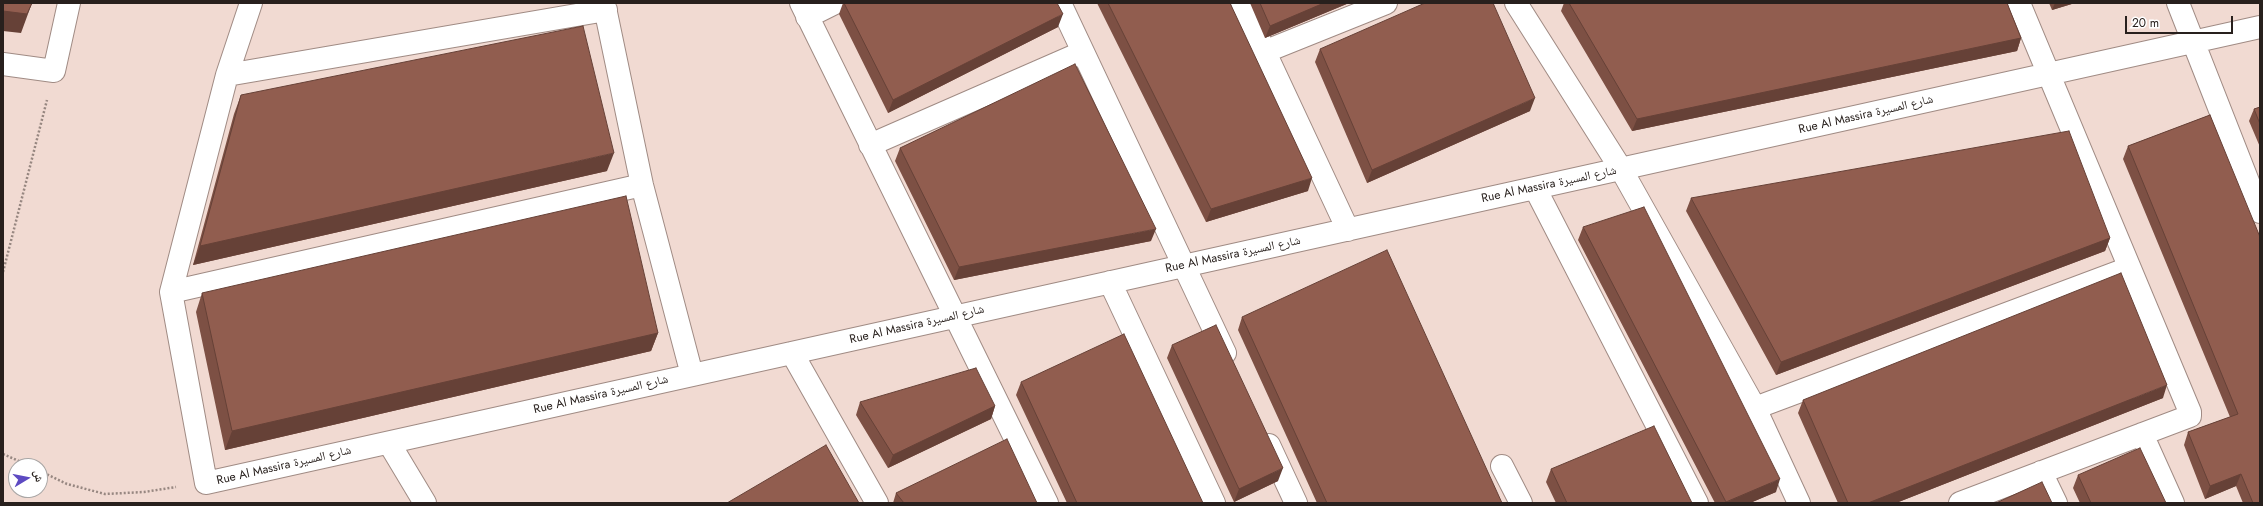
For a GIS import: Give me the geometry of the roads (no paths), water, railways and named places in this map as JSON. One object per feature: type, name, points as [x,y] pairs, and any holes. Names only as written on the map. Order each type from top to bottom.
[{"type":"street","points":[[3,64],[54,71],[69,3]]},
{"type":"street","points":[[251,3],[226,75],[171,292],[642,185]]},
{"type":"street","points":[[834,3],[804,10],[870,145],[957,316],[1047,503]]},
{"type":"street","points":[[1060,3],[1235,374]]},
{"type":"street","points":[[1242,3],[1348,230]]},
{"type":"street","points":[[1264,52],[1386,3]]},
{"type":"street","points":[[1516,3],[1621,169],[1755,408],[1799,503]]},
{"type":"street","points":[[1962,503],[2190,416],[2190,412],[2129,268],[2050,74],[2019,3]]},
{"type":"street","points":[[2178,3],[2192,42],[2260,212]]},
{"type":"street","points":[[226,75],[605,7],[642,185],[692,375]]},
{"type":"street","name":"Rue Al Massira شارع المسيرة","points":[[171,292],[206,483],[2260,27]]},
{"type":"street","points":[[870,145],[1083,52]]},
{"type":"street","points":[[1535,188],[1697,503]]},
{"type":"street","points":[[1755,408],[2129,268]]},
{"type":"street","points":[[1110,282],[1214,503]]},
{"type":"street","points":[[792,353],[877,503]]},
{"type":"street","points":[[1259,424],[1296,503]]},
{"type":"street","points":[[2142,434],[2173,503]]},
{"type":"street","points":[[996,451],[1017,441]]},
{"type":"street","points":[[389,442],[425,503]]},
{"type":"street","points":[[1502,466],[1520,503]]},
{"type":"street","points":[[2041,472],[2056,503]]}]
